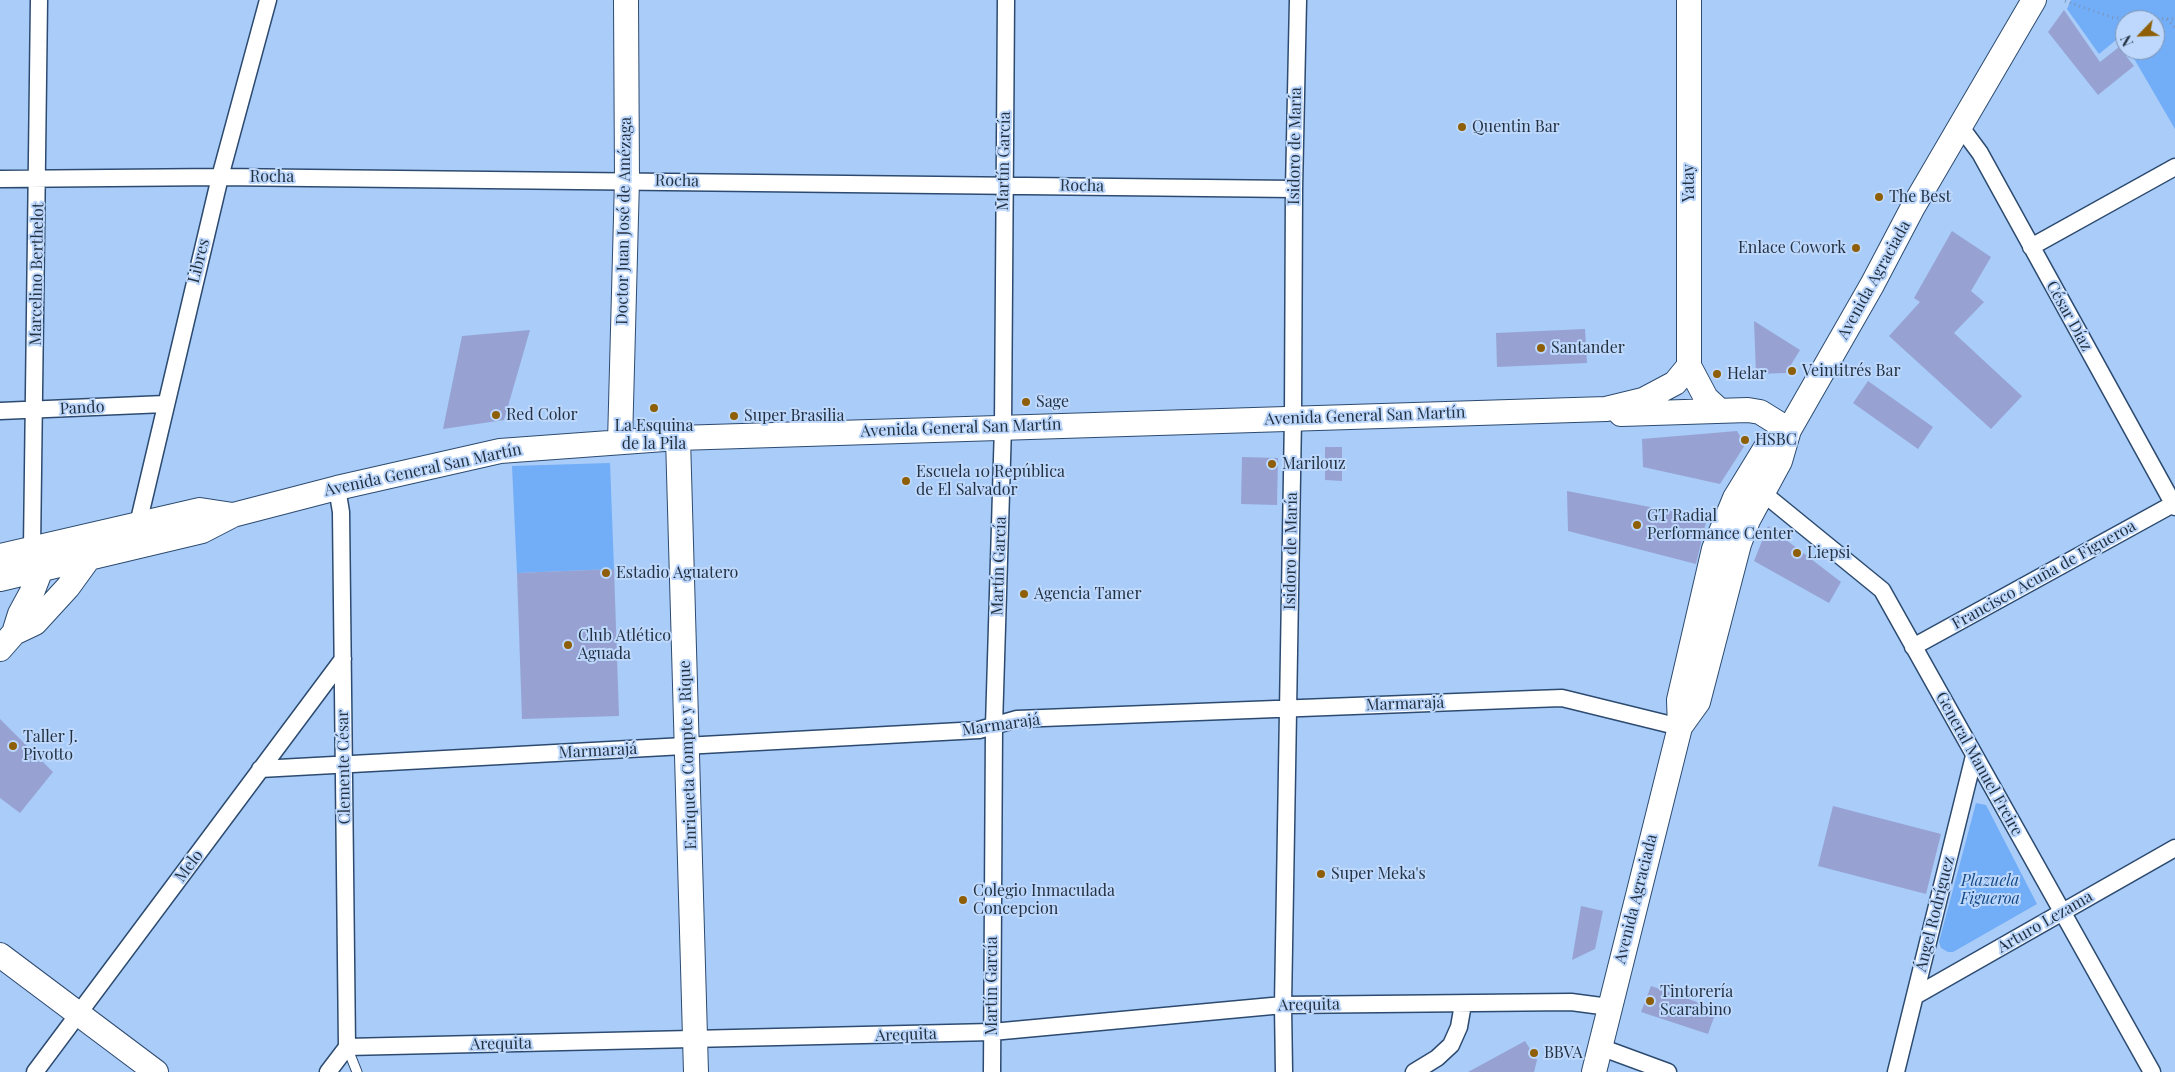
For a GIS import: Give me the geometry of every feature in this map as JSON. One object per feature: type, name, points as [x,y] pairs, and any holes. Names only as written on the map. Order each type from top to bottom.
[{"type":"main road","name":"Doctor Juan José de Amézaga","points":[[620,442],[626,180],[626,0]]},
{"type":"main road","name":"Yatay","points":[[1688,0],[1682,374],[1719,410]]},
{"type":"main road","name":"Avenida Agraciada","points":[[1680,727],[1698,702],[1733,563],[1748,520],[1780,461],[1789,430],[1960,126],[2034,0]]},
{"type":"main road","name":"Avenida General San Martín","points":[[0,556],[41,554],[89,558],[202,532],[233,515],[337,488],[500,451],[678,438],[1003,426],[1606,409],[1643,400],[1682,374]]},
{"type":"main road","name":"Avenida General San Martín","points":[[1606,409],[1625,415],[1719,410],[1760,412],[1789,430]]},
{"type":"main road","name":"Avenida Agraciada","points":[[1594,1072],[1680,727],[1679,700],[1714,549],[1735,498],[1765,449],[1789,430]]},
{"type":"main road","name":"Enriqueta Compte y Rique","points":[[678,438],[696,1072]]},
{"type":"main road","name":"Avenida General San Martín","points":[[0,579],[41,554],[138,524],[200,510],[233,515]]},
{"type":"main road","points":[[7,641],[20,614],[41,554]]},
{"type":"main road","points":[[7,641],[34,623],[68,587],[89,558]]},
{"type":"main road","points":[[0,955],[156,1072]]},
{"type":"street","name":"Marcelino Berthelot","points":[[39,0],[34,410],[41,554]]},
{"type":"street","name":"Libres","points":[[138,524],[220,177],[268,0]]},
{"type":"street","name":"Martín García","points":[[992,1072],[994,726],[1003,426],[1006,0]]},
{"type":"street","name":"Isidoro de María","points":[[1284,1072],[1283,1004],[1298,0]]},
{"type":"street","name":"César Díaz","points":[[1960,126],[1980,152],[2174,505]]},
{"type":"street","points":[[2031,247],[2175,167]]},
{"type":"street","name":"Rocha","points":[[0,179],[220,177],[626,180],[1294,189]]},
{"type":"street","name":"Pando","points":[[0,411],[165,404]]},
{"type":"street","name":"Clemente César","points":[[337,488],[341,512],[347,1046]]},
{"type":"street","name":"General Manuel Freire","points":[[1763,493],[1882,590],[2152,1072]]},
{"type":"street","name":"Francisco Acuña de Figueroa","points":[[1913,647],[2174,505]]},
{"type":"street","name":"Melo","points":[[34,1072],[342,659]]},
{"type":"street","name":"Marmarajá","points":[[260,769],[978,730],[1017,719],[1562,698],[1680,727]]},
{"type":"street","name":"Ángel Rodríguez","points":[[1896,1072],[1974,756]]},
{"type":"street","name":"Arturo Lezama","points":[[1915,996],[2175,848]]},
{"type":"street","name":"Arequita","points":[[347,1046],[695,1041],[992,1032],[1283,1004],[1571,1002],[1609,1007]]},
{"type":"street","points":[[1414,1072],[1437,1058],[1451,1045],[1459,1027],[1463,1004]]},
{"type":"street","points":[[328,1072],[347,1046]]},
{"type":"street","points":[[1600,1047],[1668,1072]]},
{"type":"lane","name":"Clemente César","points":[[347,1046],[356,1072]]},
{"type":"path","points":[[2065,1],[2114,18],[2175,19]]},
{"type":"path","points":[[2167,19],[2175,28]]},
{"type":"green space","points":[[2071,0],[2175,0],[2175,129],[2135,60],[2165,60],[2165,10],[2115,10],[2115,41],[2099,54],[2067,9]]},
{"type":"green space","points":[[610,463],[614,569],[517,573],[512,466]]},
{"type":"green space","name":"Plazuela Figueroa","points":[[1976,803],[1986,805],[2037,904],[1953,952],[1948,952],[1941,948],[1939,942]]},
{"type":"building","points":[[2064,10],[2100,62],[2115,50],[2115,60],[2129,60],[2134,66],[2098,95],[2048,32]]},
{"type":"building","points":[[1952,231],[1991,257],[1971,291],[1984,302],[1954,333],[2022,396],[1991,429],[1889,336],[1920,302],[1914,298]]},
{"type":"building","points":[[1754,321],[1800,350],[1786,373],[1756,374]]},
{"type":"building","name":"Santander","points":[[1585,329],[1587,363],[1497,367],[1496,333]]},
{"type":"building","points":[[530,330],[504,420],[443,429],[462,336]]},
{"type":"building","points":[[1868,381],[1933,427],[1918,449],[1853,403]]},
{"type":"building","points":[[1737,431],[1745,445],[1720,484],[1643,467],[1642,439]]},
{"type":"building","points":[[1325,447],[1342,447],[1342,481],[1325,480]]},
{"type":"building","points":[[1242,457],[1278,458],[1277,505],[1241,504]]},
{"type":"building","name":"GT Radial Performance Center","points":[[1567,491],[1707,518],[1696,564],[1568,531]]},
{"type":"building","points":[[1768,526],[1841,582],[1829,603],[1754,561]]},
{"type":"building","name":"Club Atlético Aguada","points":[[614,569],[619,716],[522,719],[517,573]]},
{"type":"building","name":"Taller J. Pivotto","points":[[0,719],[53,772],[20,813],[0,798]]},
{"type":"building","points":[[1833,806],[1941,834],[1926,894],[1818,866]]},
{"type":"building","points":[[1581,906],[1603,911],[1595,949],[1572,960]]},
{"type":"building","points":[[1651,986],[1717,1009],[1708,1034],[1641,1012]]},
{"type":"building","points":[[1525,1041],[1537,1060],[1534,1072],[1468,1072]]},
{"type":"place","name":"Quentin Bar","points":[[1462,127]]},
{"type":"place","name":"The Best","points":[[1879,197]]},
{"type":"place","name":"Enlace Cowork","points":[[1856,248]]},
{"type":"place","name":"Santander","points":[[1541,348]]},
{"type":"place","name":"Veintitrés Bar","points":[[1792,371]]},
{"type":"place","name":"Helar","points":[[1717,374]]},
{"type":"place","name":"Sage","points":[[1026,402]]},
{"type":"place","name":"La Esquina de la Pila","points":[[654,408]]},
{"type":"place","name":"Red Color","points":[[496,415]]},
{"type":"place","name":"Super Brasilia","points":[[734,416]]},
{"type":"place","name":"HSBC","points":[[1745,440]]},
{"type":"place","name":"Marilouz","points":[[1272,464]]},
{"type":"place","name":"Escuela 10 República de El Salvador","points":[[906,481]]},
{"type":"place","name":"GT Radial Performance Center","points":[[1637,525]]},
{"type":"place","name":"Liepsi","points":[[1797,553]]},
{"type":"place","name":"Estadio Aguatero","points":[[606,573]]},
{"type":"place","name":"Agencia Tamer","points":[[1024,594]]},
{"type":"place","name":"Club Atlético Aguada","points":[[568,645]]},
{"type":"place","name":"Taller J. Pivotto","points":[[13,746]]},
{"type":"place","name":"Super Meka's","points":[[1321,874]]},
{"type":"place","name":"Colegio Inmaculada Concepcion","points":[[963,900]]},
{"type":"place","name":"Tintorería Scarabino","points":[[1650,1001]]},
{"type":"place","name":"BBVA","points":[[1534,1053]]}]
